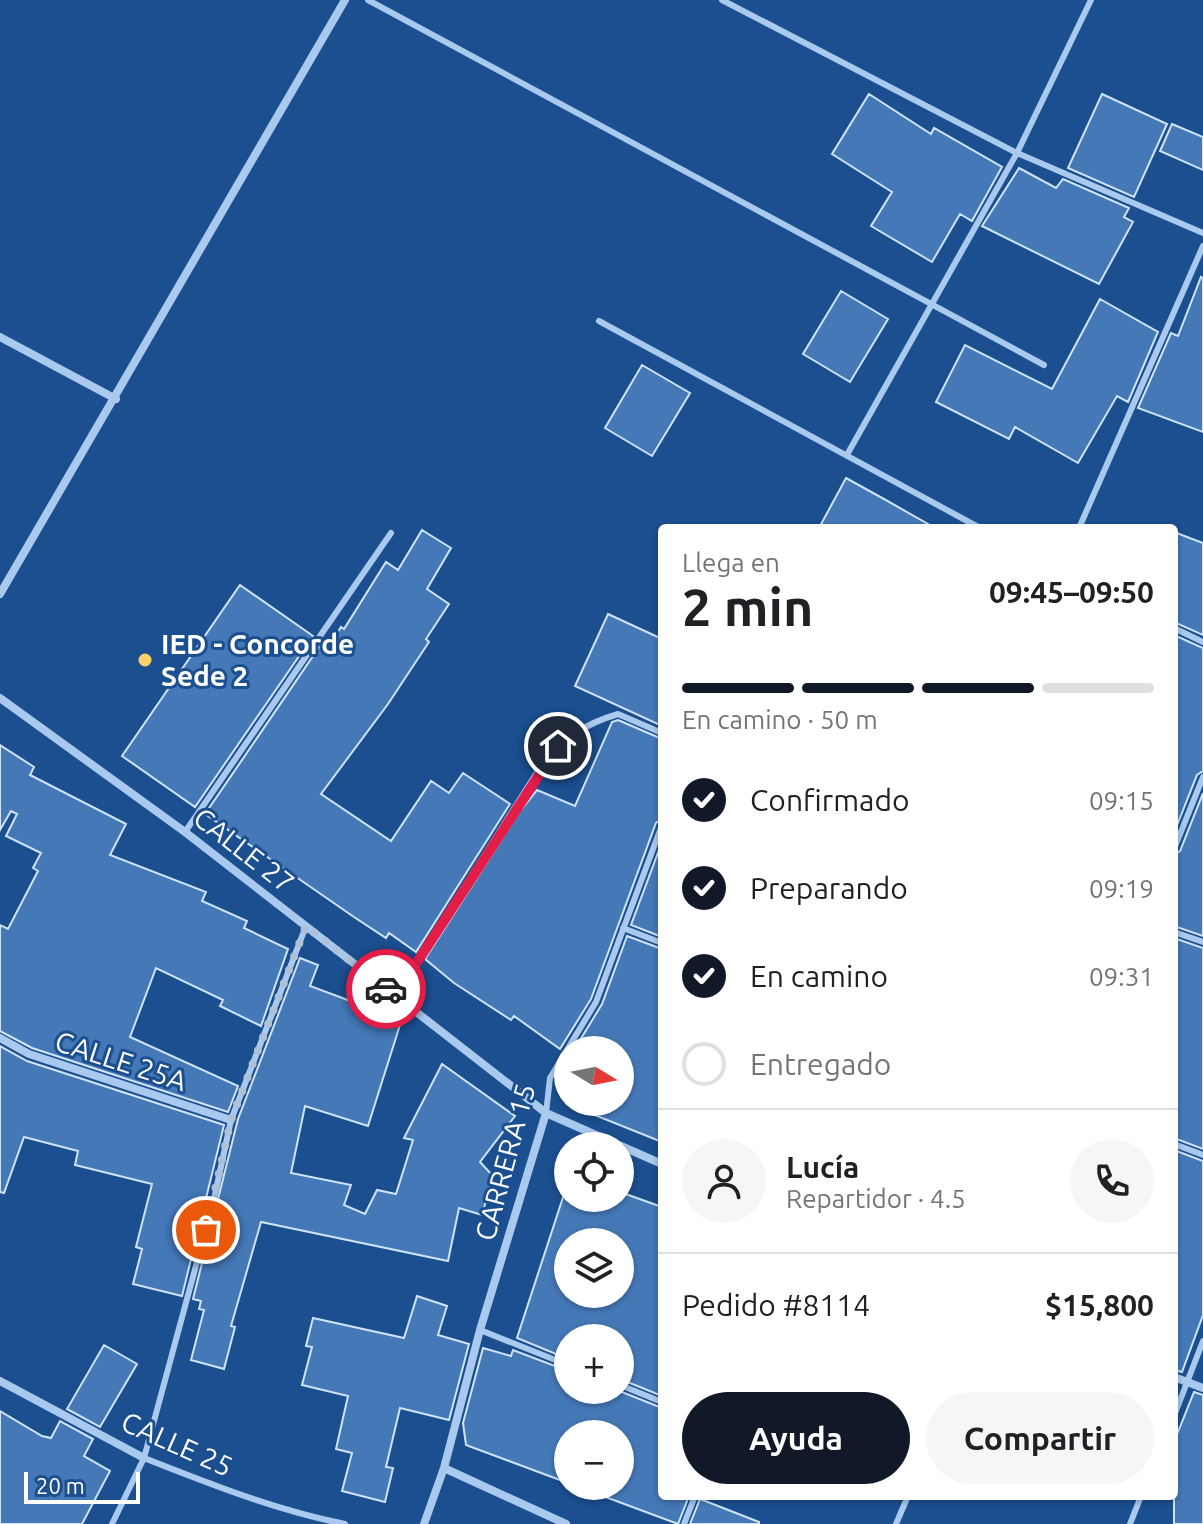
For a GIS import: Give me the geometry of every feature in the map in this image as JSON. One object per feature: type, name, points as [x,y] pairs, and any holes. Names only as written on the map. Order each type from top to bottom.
[{"type":"street","points":[[0,594],[345,0]]},
{"type":"street","points":[[0,337],[116,399]]},
{"type":"street","name":"CALLE 27","points":[[0,698],[185,832],[546,1113],[658,1162]]},
{"type":"street","name":"CALLE 25A","points":[[0,1038],[29,1054],[231,1120]]},
{"type":"street","name":"CARRERA 15","points":[[424,1524],[444,1468],[480,1330],[546,1113]]},
{"type":"street","points":[[1178,1378],[1203,1388]]},
{"type":"street","name":"CALLE 25","points":[[0,1381],[144,1458]]},
{"type":"street","points":[[444,1468],[566,1524]]},
{"type":"lane","points":[[368,0],[1044,365]]},
{"type":"lane","points":[[722,0],[1017,153],[1203,233]]},
{"type":"lane","points":[[848,453],[1017,153],[1091,0]]},
{"type":"lane","points":[[1081,524],[1203,246]]},
{"type":"lane","points":[[599,321],[848,453],[973,524]]},
{"type":"lane","points":[[185,832],[391,533]]},
{"type":"lane","points":[[1178,630],[1203,642]]},
{"type":"lane","points":[[395,996],[541,766],[578,729],[618,714],[658,731]]},
{"type":"lane","points":[[1178,839],[1203,777]]},
{"type":"lane","name":"CARRERA 15","points":[[546,1113],[550,1078],[596,1002],[658,836]]},
{"type":"lane","points":[[112,1524],[144,1458],[214,1199],[231,1120],[306,926]]},
{"type":"lane","points":[[623,928],[658,941]]},
{"type":"lane","points":[[1178,933],[1203,942]]},
{"type":"lane","points":[[1178,1146],[1203,1155]]},
{"type":"lane","points":[[480,1330],[554,1359]]},
{"type":"lane","points":[[1178,1406],[1203,1341]]},
{"type":"lane","points":[[634,1391],[658,1400]]},
{"type":"lane","name":"CALLE 25","points":[[144,1458],[241,1496],[301,1515],[345,1524]]},
{"type":"lane","points":[[684,1524],[693,1500]]},
{"type":"lane","points":[[896,1524],[906,1500]]},
{"type":"lane","points":[[1130,1524],[1139,1500]]},
{"type":"building","points":[[869,94],[931,134],[934,128],[1002,167],[972,221],[960,214],[932,262],[871,226],[892,192],[832,154]]},
{"type":"building","points":[[1102,94],[1167,124],[1134,197],[1068,168]]},
{"type":"building","points":[[1172,124],[1203,137],[1203,170],[1160,151]]},
{"type":"building","points":[[1019,168],[1056,188],[1063,179],[1129,208],[1124,217],[1133,222],[1099,284],[982,226]]},
{"type":"building","points":[[1201,277],[1203,432],[1138,408],[1171,333],[1178,336]]},
{"type":"building","points":[[841,291],[888,319],[850,382],[803,354]]},
{"type":"building","points":[[1100,299],[1158,332],[1128,402],[1117,396],[1078,463],[1015,427],[1009,439],[936,402],[965,345],[1052,389]]},
{"type":"building","points":[[642,365],[690,393],[652,456],[605,428]]},
{"type":"building","points":[[846,478],[928,524],[821,524]]},
{"type":"building","points":[[422,530],[451,548],[427,589],[449,604],[426,639],[429,642],[388,704],[321,794],[391,841],[431,781],[449,793],[463,773],[510,804],[416,952],[389,933],[386,938],[205,814],[322,643],[328,647],[341,627],[344,629],[386,562],[398,570]]},
{"type":"building","points":[[1178,534],[1203,543],[1203,635],[1178,624]]},
{"type":"building","points":[[240,585],[313,636],[195,807],[122,756]]},
{"type":"building","points":[[608,614],[658,637],[658,724],[575,686]]},
{"type":"building","points":[[1178,637],[1203,648],[1203,771],[1197,775],[1178,823]]},
{"type":"building","points":[[618,720],[658,737],[658,822],[591,999],[568,1036],[554,1036],[554,1045],[514,1016],[511,1020],[454,983],[425,959],[520,811],[537,790],[575,806],[612,722]]},
{"type":"building","points":[[0,745],[34,767],[30,775],[126,824],[110,855],[206,892],[202,901],[247,921],[244,928],[288,949],[261,1026],[220,1006],[223,1000],[156,968],[130,1037],[238,1086],[228,1112],[32,1048],[0,1031],[0,925],[8,929],[38,871],[33,868],[41,853],[6,836],[17,814],[11,811],[0,830]]},
{"type":"building","points":[[1203,793],[1203,936],[1178,927],[1180,851]]},
{"type":"building","points":[[658,853],[658,935],[631,925]]},
{"type":"building","points":[[627,936],[658,948],[658,1140],[597,1116],[634,1116],[634,1036],[583,1036],[602,1004]]},
{"type":"building","points":[[1178,939],[1203,948],[1203,1149],[1178,1140]]},
{"type":"building","points":[[300,958],[318,965],[310,986],[385,1014],[400,1025],[368,1126],[305,1106],[291,1173],[351,1185],[344,1205],[365,1214],[377,1190],[396,1194],[413,1140],[404,1138],[442,1064],[515,1116],[480,1162],[493,1176],[482,1215],[459,1208],[448,1261],[261,1222],[231,1326],[235,1327],[224,1369],[191,1360],[204,1310],[199,1309],[201,1301],[193,1299],[238,1119]]},
{"type":"building","points":[[0,1046],[27,1061],[224,1125],[182,1296],[133,1284],[142,1249],[136,1247],[152,1184],[75,1165],[78,1151],[24,1137],[4,1193],[0,1192]]},
{"type":"building","points":[[1178,1152],[1203,1161],[1203,1315],[1182,1372],[1178,1371]]},
{"type":"building","points":[[634,1197],[658,1206],[658,1394],[634,1385],[634,1324],[554,1324],[554,1353],[517,1338],[558,1212],[634,1212]]},
{"type":"building","points":[[417,1296],[447,1306],[438,1335],[469,1344],[449,1420],[400,1408],[386,1467],[393,1468],[385,1502],[342,1491],[352,1453],[336,1449],[348,1396],[302,1385],[312,1347],[306,1346],[313,1318],[404,1338]]},
{"type":"building","points":[[104,1345],[137,1364],[100,1427],[67,1409]]},
{"type":"building","points":[[483,1348],[511,1356],[513,1350],[554,1366],[554,1404],[634,1404],[634,1397],[658,1406],[658,1500],[687,1500],[678,1524],[614,1500],[634,1500],[634,1420],[554,1420],[554,1478],[466,1445],[463,1423]]},
{"type":"building","points":[[1194,1392],[1203,1395],[1203,1524],[1174,1524],[1174,1500],[1178,1500],[1178,1432]]},
{"type":"building","points":[[0,1411],[42,1436],[51,1438],[60,1421],[93,1439],[84,1456],[110,1471],[82,1524],[0,1524]]},
{"type":"building","points":[[700,1500],[759,1522],[759,1524],[690,1524]]},
{"type":"way so far","points":[[206,1230],[231,1120],[306,926],[386,989]]},
{"type":"place","name":"IED - Concorde Sede 2","points":[[145,660]]},
{"type":"route","points":[[386,989],[395,996],[541,766],[558,746]]}]
